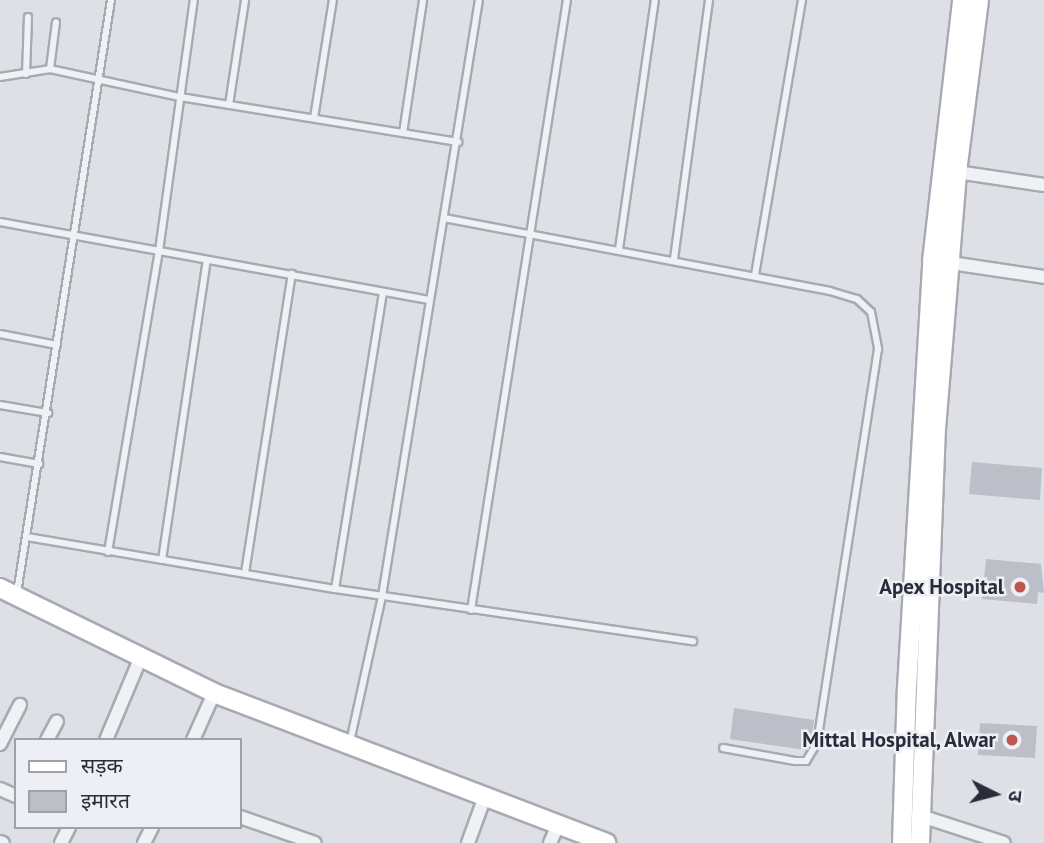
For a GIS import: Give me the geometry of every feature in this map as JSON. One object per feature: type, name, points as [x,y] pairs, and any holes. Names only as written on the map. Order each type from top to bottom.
[{"type":"main road","points":[[920,843],[931,512],[970,4]]},
{"type":"main road","points":[[902,843],[907,688],[932,261],[970,4]]},
{"type":"main road","points":[[8,592],[214,693],[484,799],[554,835],[606,843]]},
{"type":"street","points":[[957,172],[1044,185]]},
{"type":"street","points":[[932,261],[1044,277]]},
{"type":"street","points":[[107,738],[140,659]]},
{"type":"street","points":[[194,738],[214,693]]},
{"type":"street","points":[[0,744],[20,705]]},
{"type":"street","points":[[48,738],[57,721]]},
{"type":"street","points":[[0,789],[14,802]]},
{"type":"street","points":[[468,843],[484,799]]},
{"type":"street","points":[[921,816],[1004,843]]},
{"type":"street","points":[[242,818],[315,843]]},
{"type":"lane","points":[[8,592],[27,537],[111,0]]},
{"type":"lane","points":[[108,552],[159,251],[194,0]]},
{"type":"lane","points":[[229,105],[246,0]]},
{"type":"lane","points":[[314,118],[333,0]]},
{"type":"lane","points":[[403,134],[423,0]]},
{"type":"lane","points":[[349,747],[382,596],[479,0]]},
{"type":"lane","points":[[471,610],[566,0]]},
{"type":"lane","points":[[619,249],[655,0]]},
{"type":"lane","points":[[674,259],[709,0]]},
{"type":"lane","points":[[755,275],[802,0]]},
{"type":"lane","points":[[26,74],[28,18]]},
{"type":"lane","points":[[50,69],[56,22]]},
{"type":"lane","points":[[0,77],[50,69],[180,97],[458,142]]},
{"type":"lane","points":[[444,218],[755,275],[857,299],[871,312],[878,349],[817,743],[806,761],[723,748]]},
{"type":"lane","points":[[0,222],[429,300]]},
{"type":"lane","points":[[162,560],[207,260]]},
{"type":"lane","points":[[246,573],[292,274]]},
{"type":"lane","points":[[335,589],[383,292]]},
{"type":"lane","points":[[0,334],[57,345]]},
{"type":"lane","points":[[0,405],[48,413]]},
{"type":"lane","points":[[0,457],[39,464]]},
{"type":"lane","points":[[27,537],[335,589],[693,641]]},
{"type":"building","points":[[972,462],[1042,468],[1040,500],[969,494]]},
{"type":"building","points":[[986,559],[1041,564],[1044,593],[1038,592],[1037,604],[982,599]]},
{"type":"building","points":[[734,708],[814,720],[811,742],[806,750],[730,739]]},
{"type":"building","points":[[980,723],[1037,726],[1035,758],[978,755]]},
{"type":"place","name":"Apex Hospital","points":[[1020,587]]},
{"type":"place","name":"Mittal Hospital, Alwar","points":[[1012,740]]}]
